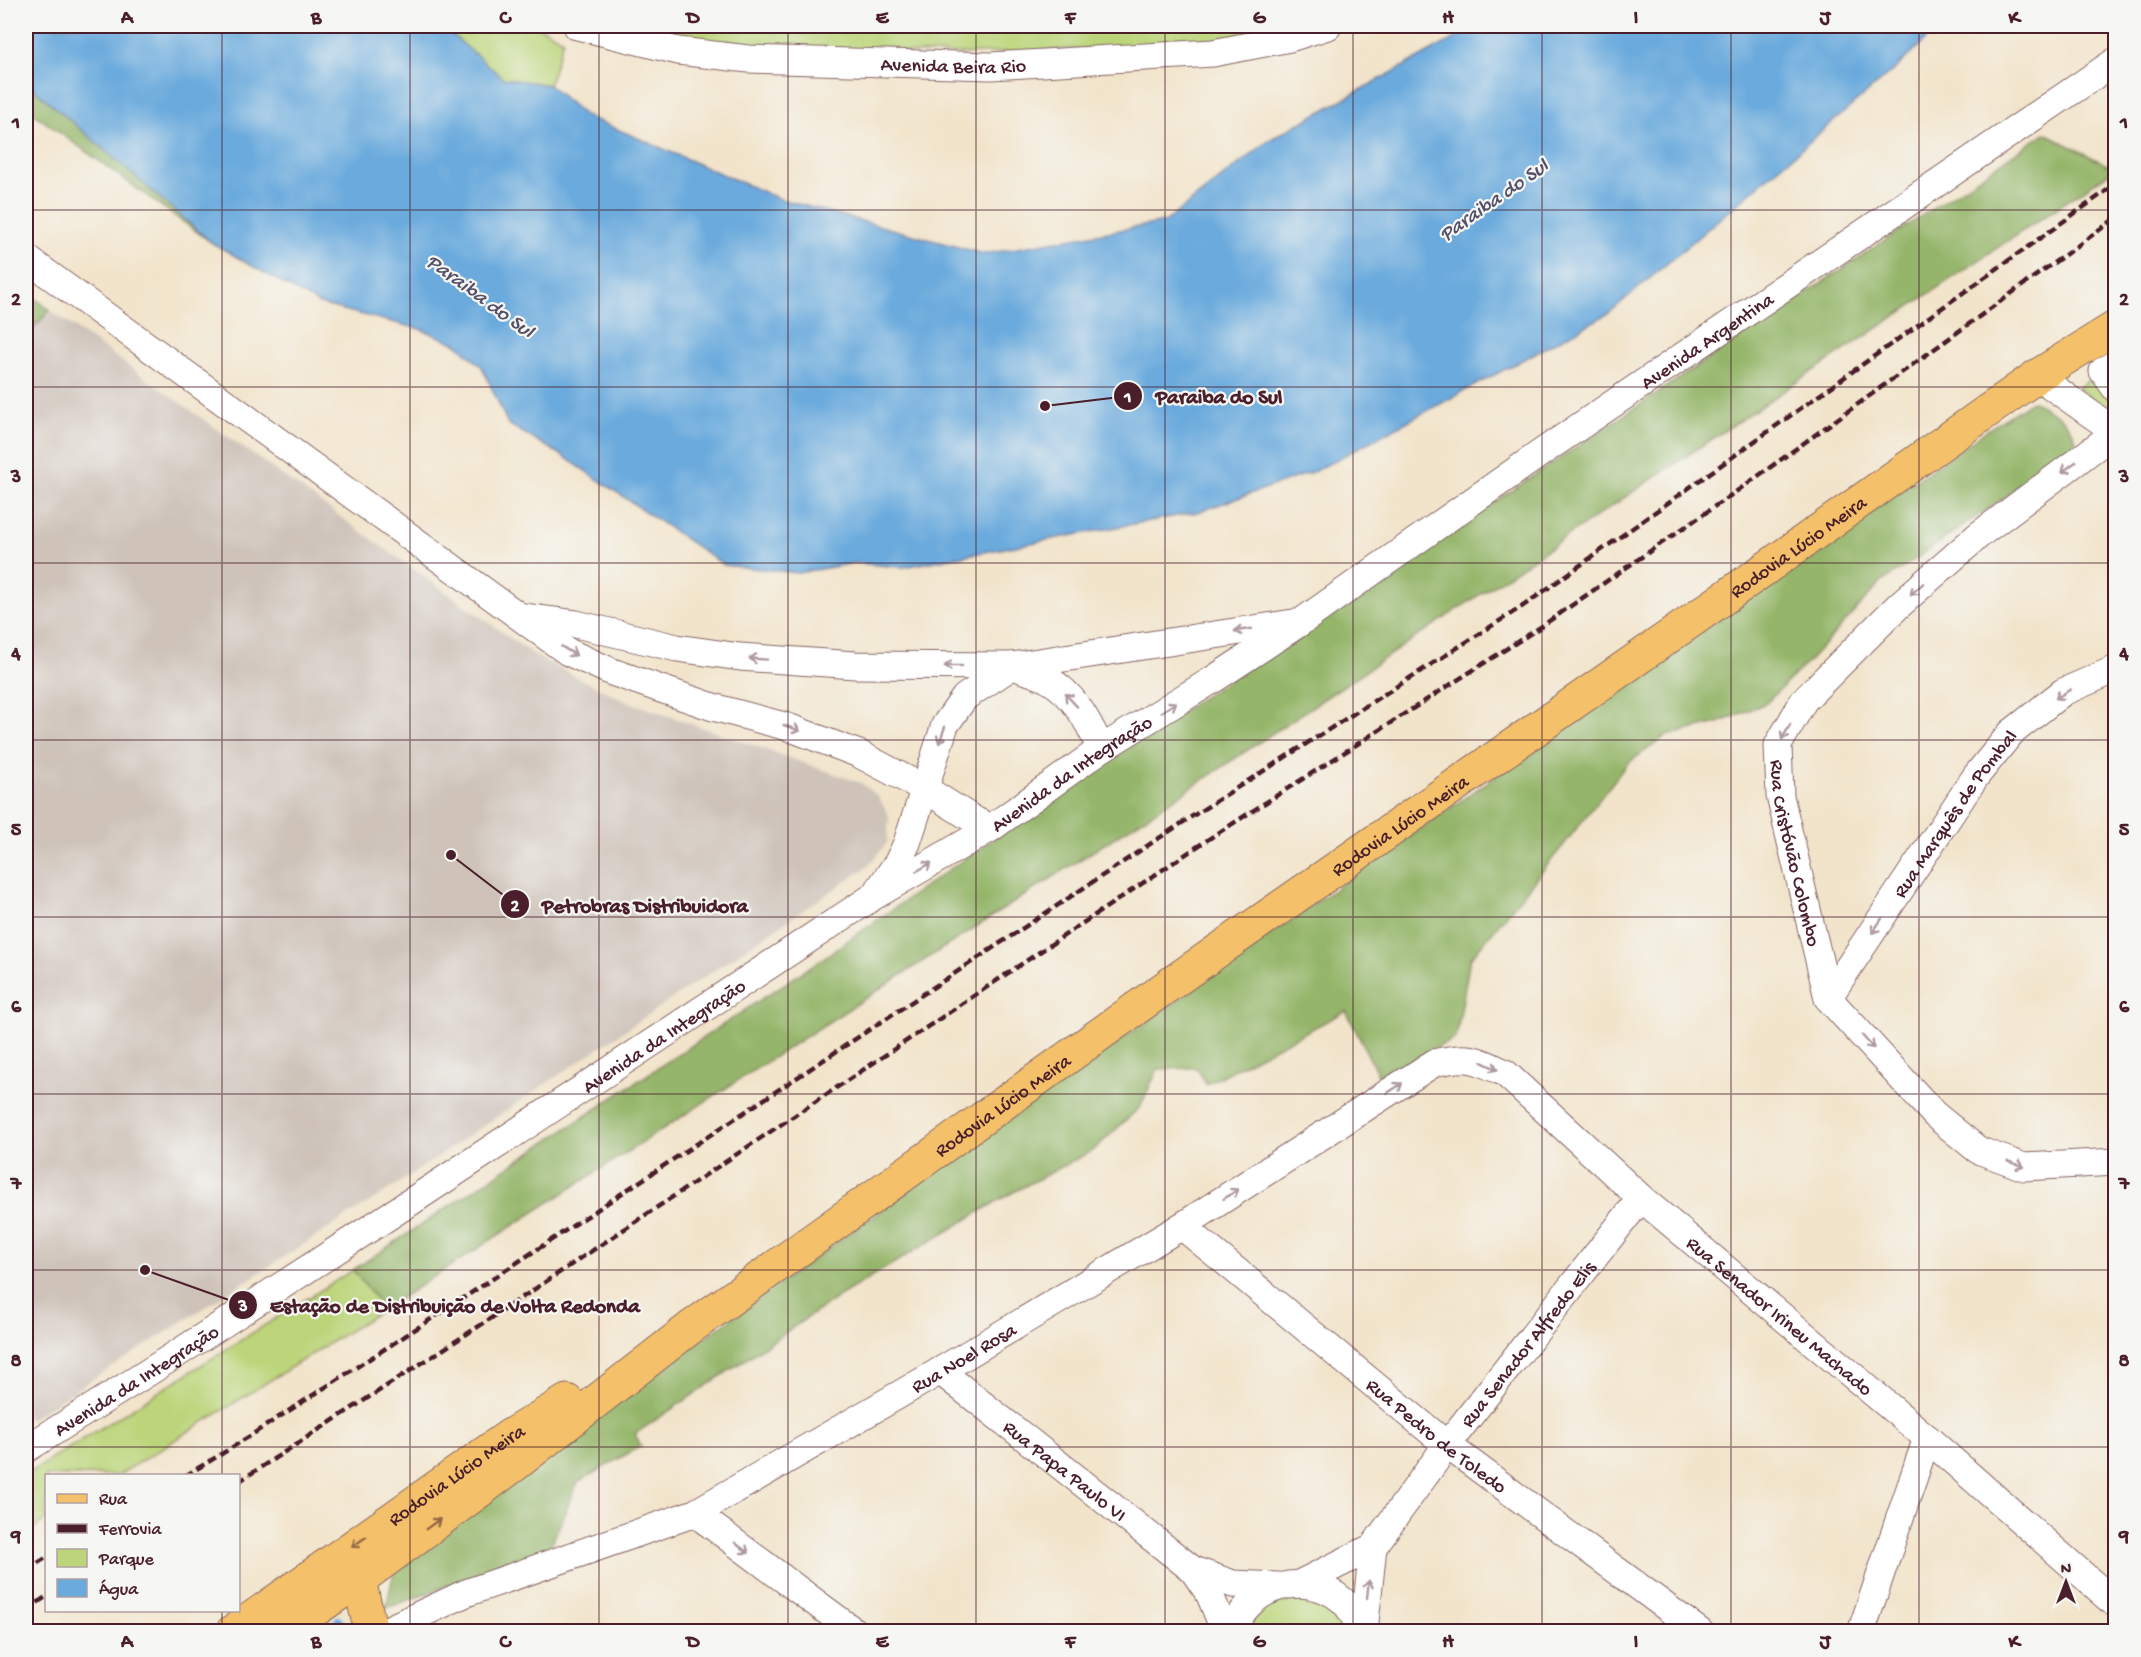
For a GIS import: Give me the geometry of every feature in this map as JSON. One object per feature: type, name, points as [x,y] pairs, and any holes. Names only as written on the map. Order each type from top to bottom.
[{"type":"main road","name":"Rodovia Lúcio Meira","points":[[283,1632],[359,1580],[516,1464],[690,1328],[1163,989],[1697,617],[2037,376],[2115,327]]},
{"type":"main road","name":"Rodovia Lúcio Meira","points":[[232,1632],[509,1436],[690,1328]]},
{"type":"main road","points":[[359,1580],[383,1631]]},
{"type":"street","name":"Avenida Beira Rio","points":[[578,26],[678,51],[749,59],[991,66],[1213,53],[1290,38],[1328,26]]},
{"type":"street","name":"Avenida Argentina","points":[[1300,622],[1545,450],[2115,62]]},
{"type":"street","points":[[26,258],[568,652],[612,672],[713,707],[788,727],[859,754],[925,789],[976,822],[992,828]]},
{"type":"street","points":[[2115,363],[2103,372],[2115,389]]},
{"type":"street","points":[[2037,376],[2115,432]]},
{"type":"street","name":"Rua Cristóvão Colombo","points":[[2115,432],[1980,534],[1898,606],[1804,700],[1778,745],[1780,796],[1828,998],[1935,1115],[1978,1150],[2024,1167],[2115,1162]]},
{"type":"street","points":[[521,616],[576,624],[677,648],[740,657],[855,665],[1012,666],[1300,622]]},
{"type":"street","name":"Avenida da Integração","points":[[26,1449],[412,1201],[874,896],[992,828],[1101,749],[1300,622]]},
{"type":"street","points":[[1012,666],[1048,679],[1072,700],[1088,722],[1101,749]]},
{"type":"street","points":[[874,896],[898,862],[907,843],[945,725],[965,697],[1012,666]]},
{"type":"street","name":"Rua Marquês de Pombal","points":[[1828,998],[1976,776],[2011,734],[2063,692],[2115,669]]},
{"type":"street","name":"Rua Senador Irineu Machado","points":[[1434,1063],[1458,1057],[1479,1060],[1505,1073],[1641,1198],[1927,1438],[2115,1604]]},
{"type":"street","name":"Rua Noel Rosa","points":[[383,1631],[466,1593],[695,1513],[940,1371],[1182,1226],[1434,1063]]},
{"type":"street","name":"Rua Senador Alfredo Elis","points":[[1362,1632],[1373,1547],[1447,1445],[1641,1198]]},
{"type":"street","name":"Rua Pedro de Toledo","points":[[1182,1226],[1447,1445],[1700,1632]]},
{"type":"street","name":"Rua Papa Paulo VI","points":[[940,1371],[1193,1570],[1210,1595],[1225,1632]]},
{"type":"street","points":[[1861,1632],[1927,1438]]},
{"type":"street","points":[[695,1513],[855,1632]]},
{"type":"street","name":"Rua Senador Alfredo Elis","points":[[1233,1632],[1236,1620],[1257,1596],[1289,1585],[1373,1547]]},
{"type":"street","name":"Rua Papa Paulo VI","points":[[1193,1570],[1233,1584],[1289,1585]]},
{"type":"street","points":[[1289,1585],[1323,1588],[1342,1600],[1354,1615],[1362,1632]]},
{"type":"street","name":"Rua Noel Rosa","points":[[426,1632],[466,1593]]},
{"type":"shaded area","points":[[50,310],[537,657],[623,700],[861,783],[878,796],[889,816],[887,843],[867,867],[393,1187],[29,1420],[26,1415],[26,336]]},
{"type":"green space","points":[[442,26],[538,26],[563,40],[549,85],[503,78]]},
{"type":"green space","points":[[661,26],[1297,26],[1190,44],[957,54],[746,48],[661,34]]},
{"type":"green space","points":[[26,82],[212,243],[26,108]]},
{"type":"green space","points":[[2045,133],[2115,169],[1188,790],[384,1309],[353,1270],[819,961],[1135,743]]},
{"type":"green space","points":[[26,291],[50,310],[26,336]]},
{"type":"green space","points":[[2103,371],[2115,389],[2115,412],[2110,412],[2077,388]]},
{"type":"green space","points":[[2032,401],[2060,417],[2074,434],[2076,442],[2065,456],[1882,582],[1810,660],[1766,703],[1718,723],[1666,736],[1627,764],[1470,959],[1456,1038],[1379,1077],[1346,1011],[1206,1084],[1197,1068],[1158,1069],[1140,1107],[1094,1150],[1004,1197],[841,1295],[635,1434],[641,1446],[578,1482],[549,1550],[386,1608],[394,1571],[641,1384],[1167,1008],[1987,430]]},
{"type":"green space","points":[[353,1270],[384,1309],[121,1474],[45,1474],[45,1521],[26,1533],[26,1475]]},
{"type":"green space","points":[[1294,1597],[1326,1606],[1344,1624],[1348,1632],[1245,1632],[1265,1608],[1278,1601]]},
{"type":"water","points":[[26,26],[442,26],[503,78],[549,85],[584,115],[780,199],[984,254],[1165,222],[1271,139],[1477,26],[1940,26],[1897,67],[1608,314],[1315,471],[1198,512],[903,567],[855,563],[798,573],[724,565],[563,456],[508,424],[482,367],[457,344],[420,329],[319,304],[212,243],[26,82]]},
{"type":"waterway","points":[[338,1620],[345,1631]]},
{"type":"railway","points":[[188,1474],[456,1303],[1188,819],[1523,606],[2116,184]]},
{"type":"railway","points":[[240,1481],[490,1319],[1204,842],[1539,628],[1747,484],[2116,218]]},
{"type":"railway","points":[[26,1570],[45,1559]]},
{"type":"railway","points":[[26,1610],[45,1598]]},
{"type":"place","name":"Paraiba do Sul","points":[[1045,406]]},
{"type":"place","name":"Petrobras Distribuidora","points":[[451,855]]},
{"type":"place","name":"Estação de Distribuição de Volta Redonda","points":[[145,1270]]}]
